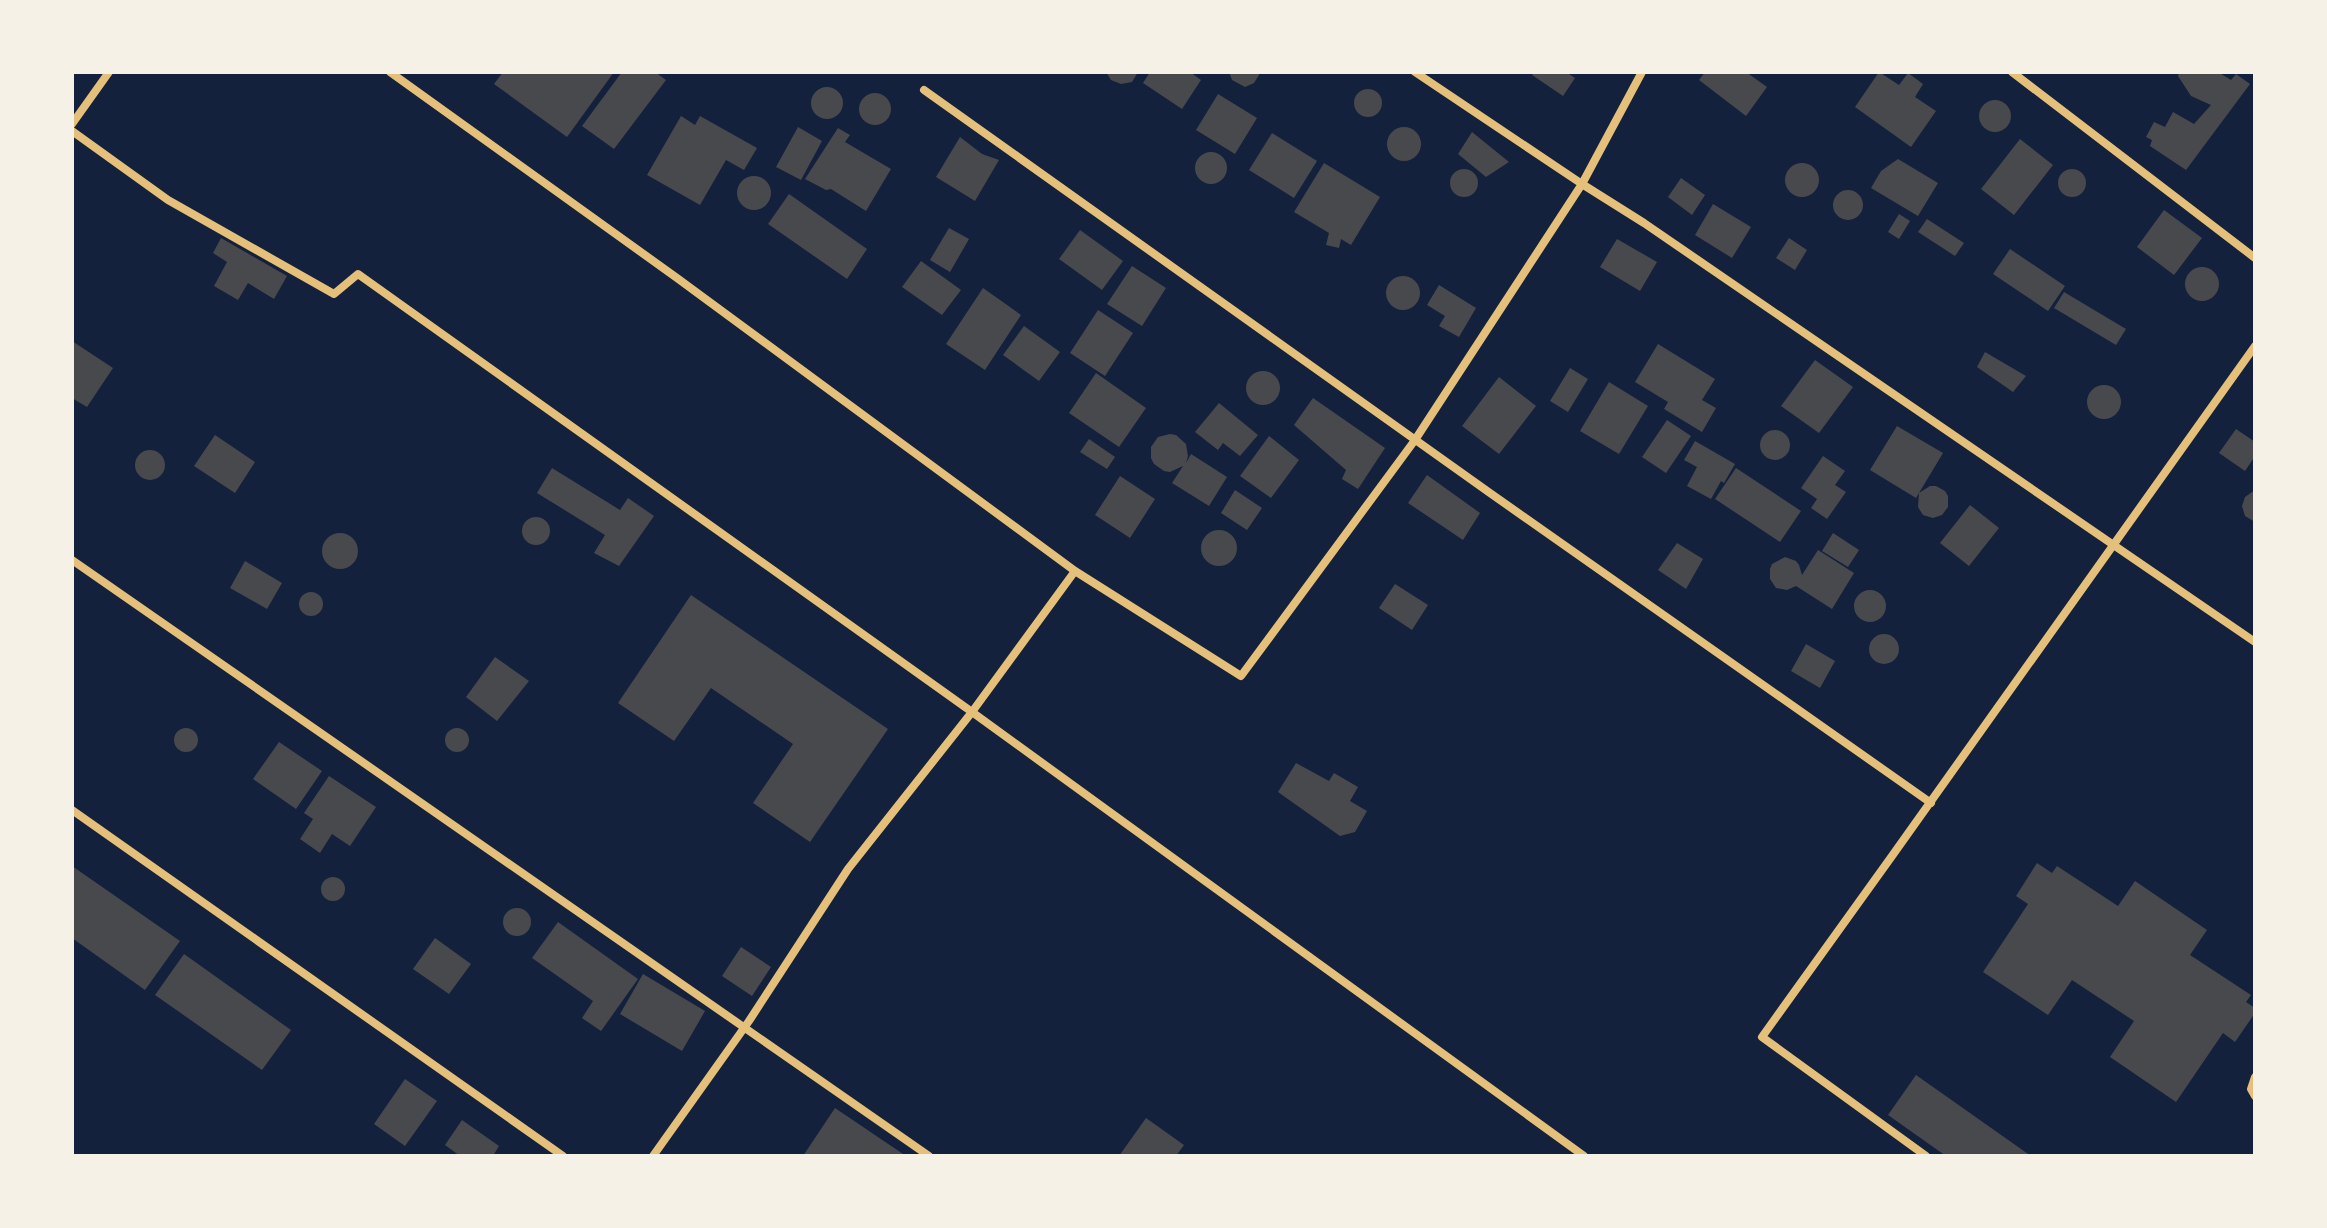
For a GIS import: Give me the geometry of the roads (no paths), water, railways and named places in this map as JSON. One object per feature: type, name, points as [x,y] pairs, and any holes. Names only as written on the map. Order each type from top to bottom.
[{"type":"street","points":[[72,124],[109,72]]},
{"type":"street","points":[[390,72],[690,287],[1075,571],[1241,676],[1415,440],[1582,184],[1642,72]]},
{"type":"street","points":[[1415,72],[1657,232],[2255,642]]},
{"type":"street","points":[[2012,72],[2255,258]]},
{"type":"street","points":[[924,90],[1931,803]]},
{"type":"street","points":[[72,131],[168,200],[334,294],[358,274],[972,712],[1584,1156]]},
{"type":"street","points":[[1926,1156],[1762,1037],[2255,346]]},
{"type":"street","points":[[72,560],[929,1156]]},
{"type":"street","points":[[653,1156],[744,1028],[848,869],[972,712],[1075,571]]},
{"type":"street","points":[[72,810],[563,1156]]},
{"type":"street","points":[[2255,1077],[2251,1089],[2255,1096]]}]
